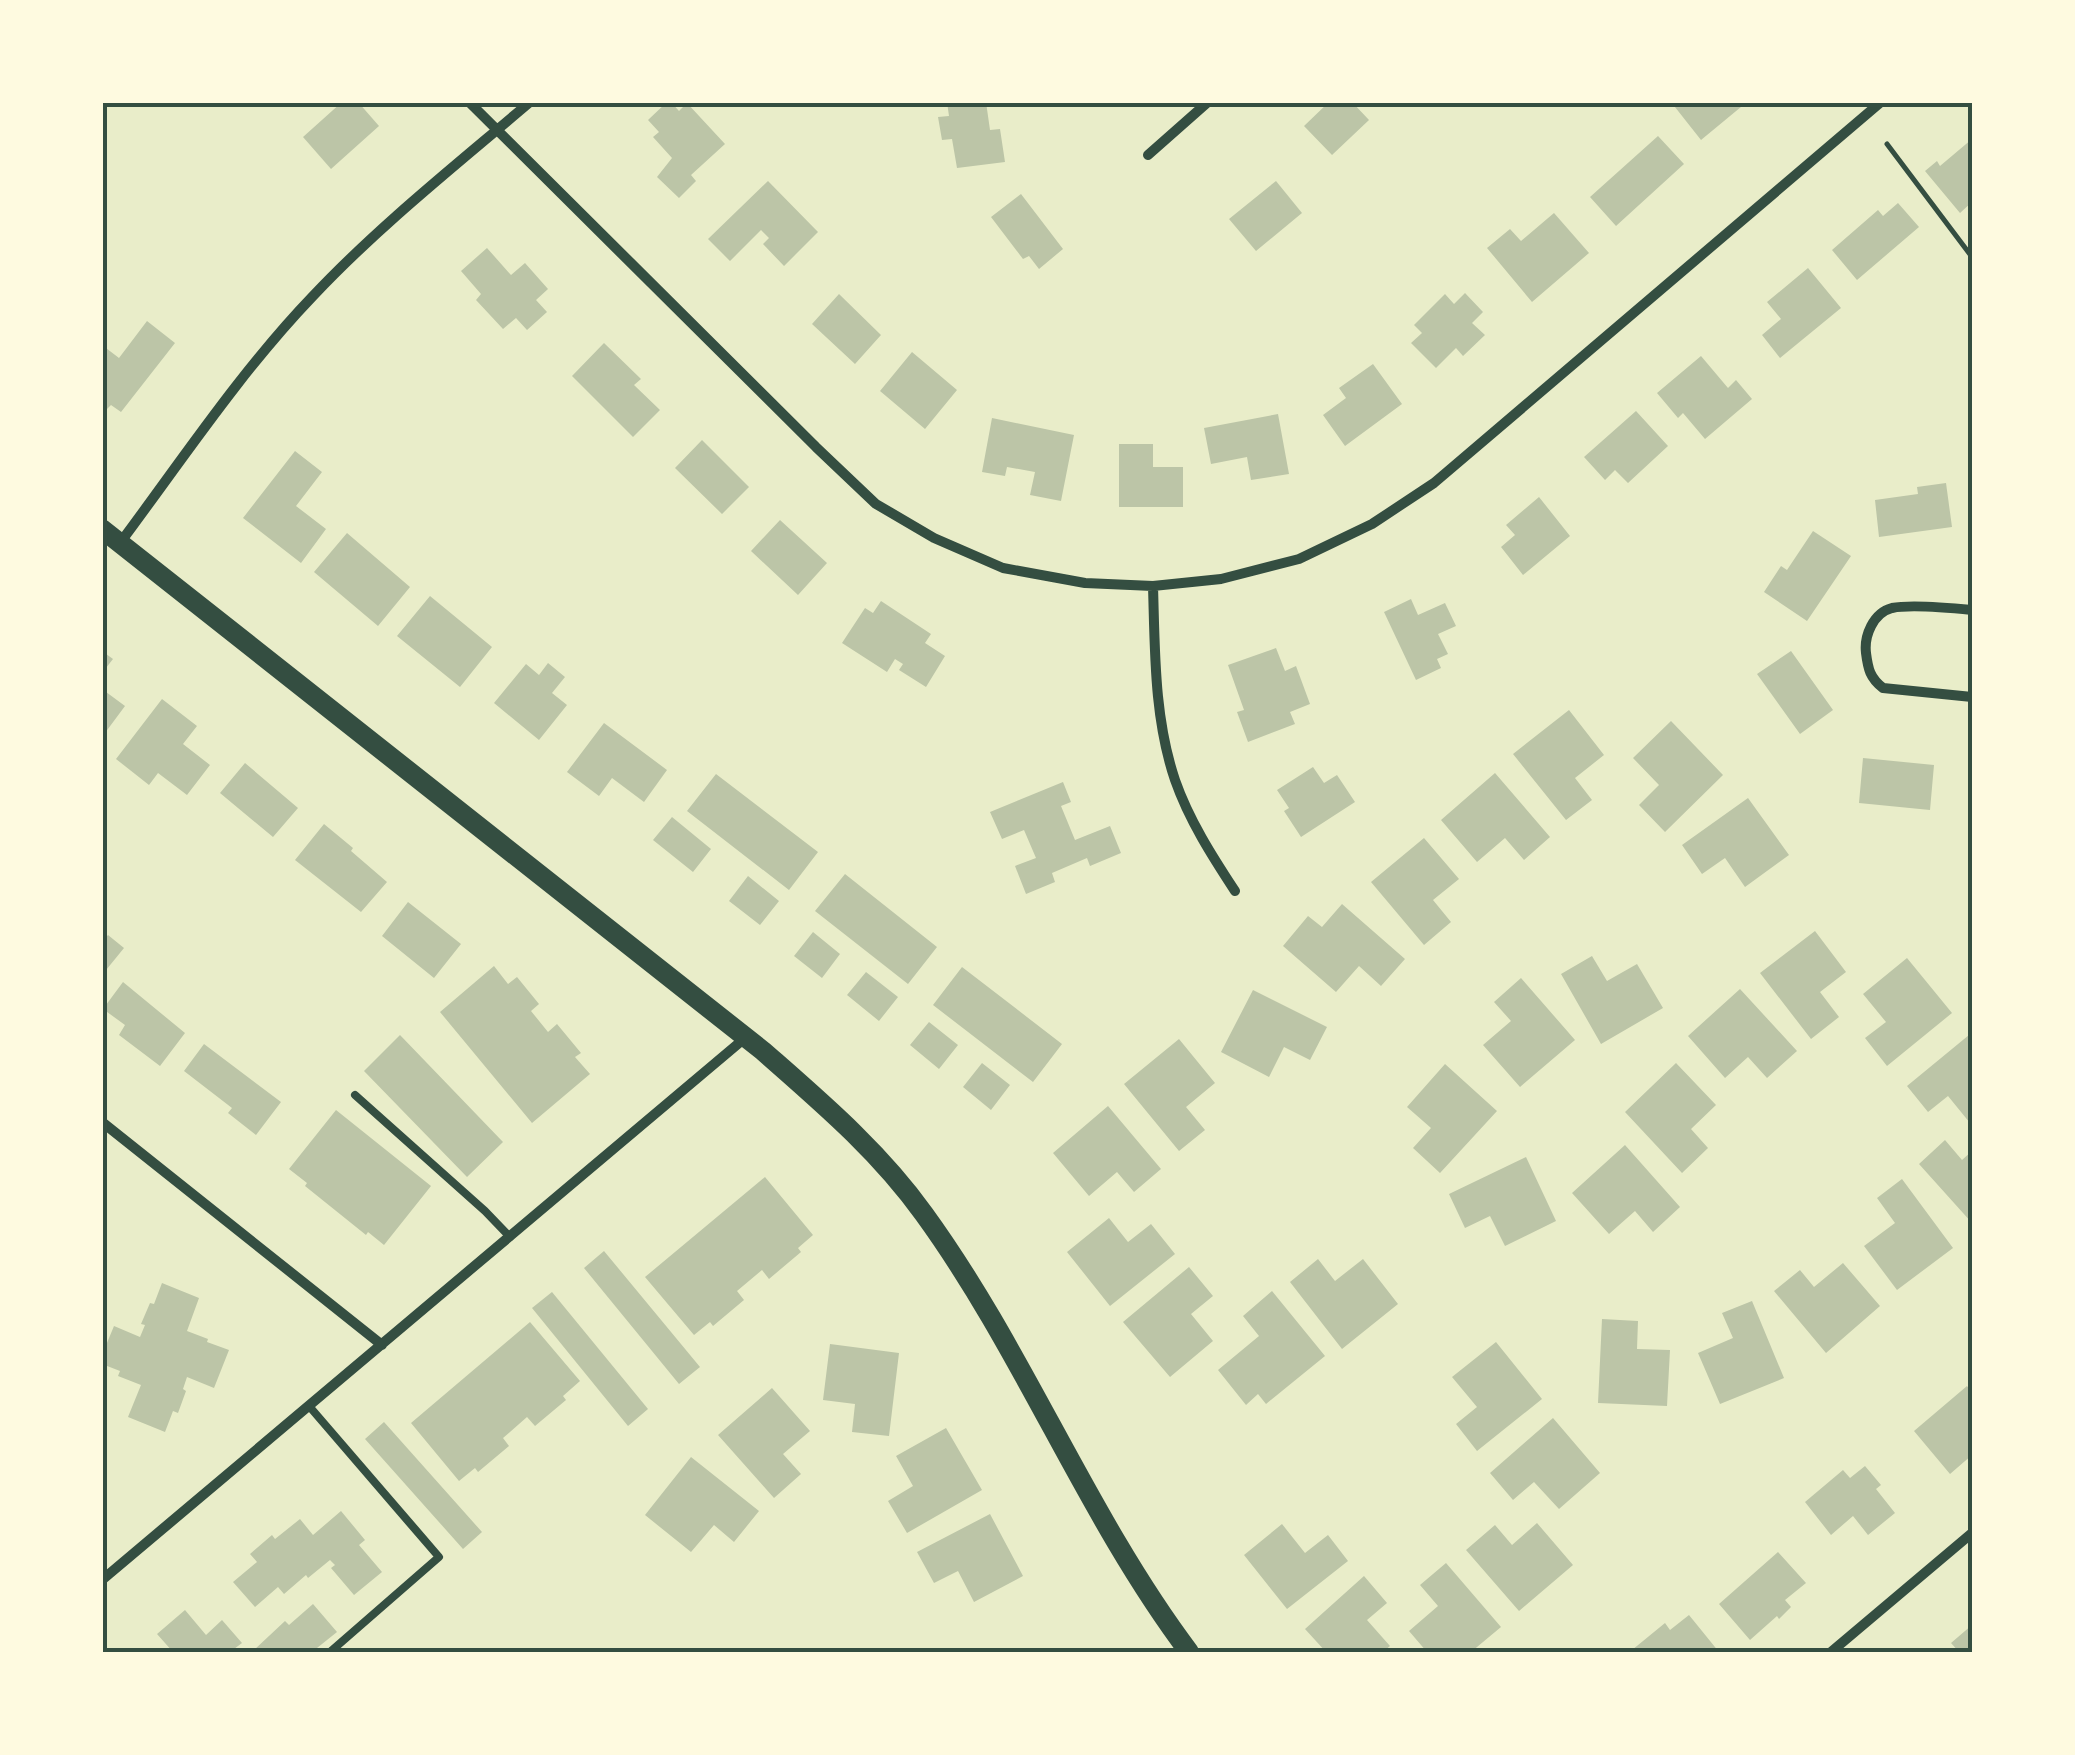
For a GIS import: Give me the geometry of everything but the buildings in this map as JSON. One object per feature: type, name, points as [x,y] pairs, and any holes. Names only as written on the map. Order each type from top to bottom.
[{"type":"main road","points":[[102,529],[763,1051],[860,1138],[924,1213],[1000,1330],[1129,1565],[1189,1652]]},
{"type":"street","points":[[469,102],[876,504],[934,538],[1004,568],[1086,583],[1153,586],[1222,579],[1299,559],[1372,524],[1434,483],[1881,102]]},
{"type":"street","points":[[120,543],[252,366],[310,298],[363,244],[530,102]]},
{"type":"street","points":[[1148,155],[1208,102]]},
{"type":"street","points":[[1153,586],[1160,722],[1175,780],[1191,817],[1235,891]]},
{"type":"street","points":[[1972,610],[1889,608],[1872,625],[1865,648],[1872,679],[1882,688],[1972,696]]},
{"type":"street","points":[[102,1580],[745,1038]]},
{"type":"street","points":[[102,1122],[382,1345]]},
{"type":"street","points":[[1831,1652],[1972,1533]]},
{"type":"lane","points":[[355,1095],[510,1238]]},
{"type":"lane","points":[[309,1406],[438,1557],[330,1652]]},
{"type":"path","points":[[1887,144],[1972,257]]}]
